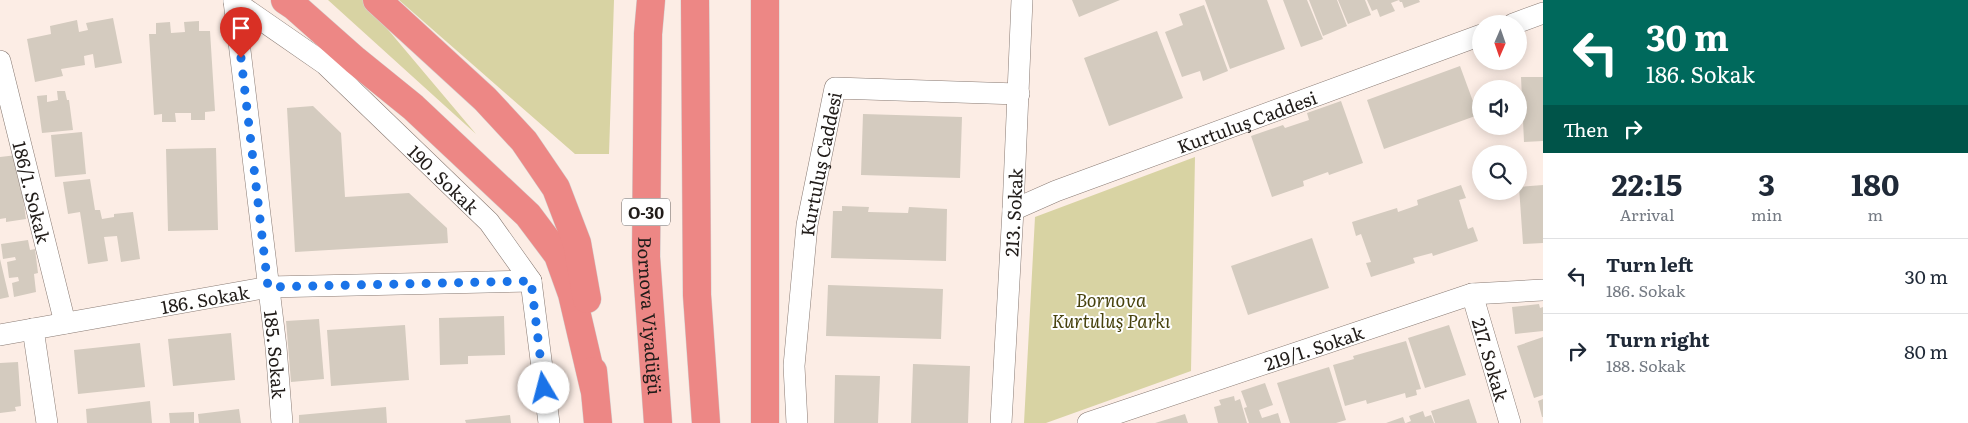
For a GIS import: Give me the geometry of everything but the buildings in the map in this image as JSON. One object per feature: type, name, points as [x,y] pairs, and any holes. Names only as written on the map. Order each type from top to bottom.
[{"type":"highway","points":[[285,0],[413,107],[528,215],[558,256],[572,294],[594,388]]},
{"type":"highway","points":[[377,0],[485,99],[524,141],[556,188],[577,243],[587,300],[598,423]]},
{"type":"highway","name":"Bornova Viyadüğü","points":[[651,0],[648,43],[646,257],[658,423]]},
{"type":"highway","name":"O-30","points":[[695,0],[697,294],[706,423]]},
{"type":"highway","points":[[765,423],[766,0]]},
{"type":"street","name":"190. Sokak","points":[[234,0],[325,64],[489,222],[531,281],[549,423]]},
{"type":"street","name":"185. Sokak","points":[[234,0],[276,347],[282,423]]},
{"type":"street","name":"213. Sokak","points":[[1001,423],[1019,94],[1022,0]]},
{"type":"street","points":[[1528,18],[1543,13]]},
{"type":"street","name":"Kurtuluş Caddesi","points":[[1013,210],[1056,191],[1472,39]]},
{"type":"street","name":"186/1. Sokak","points":[[0,61],[9,133],[65,323]]},
{"type":"street","name":"Kurtuluş Caddesi","points":[[797,423],[794,366],[807,225],[835,88],[1019,94]]},
{"type":"street","name":"186. Sokak","points":[[0,335],[268,287],[531,281]]},
{"type":"street","name":"219/1. Sokak","points":[[1088,423],[1472,294],[1543,290]]},
{"type":"street","name":"217. Sokak","points":[[1472,294],[1510,423]]},
{"type":"street","points":[[33,329],[47,423]]},
{"type":"green space","points":[[328,0],[363,0],[476,134]]},
{"type":"green space","points":[[399,0],[614,0],[609,154],[575,154]]},
{"type":"green space","name":"Bornova Kurtuluş Parkı","points":[[1195,157],[1191,371],[1046,423],[1024,423],[1035,217]]},
{"type":"route","points":[[241,58],[268,287],[531,281],[544,388]]}]
